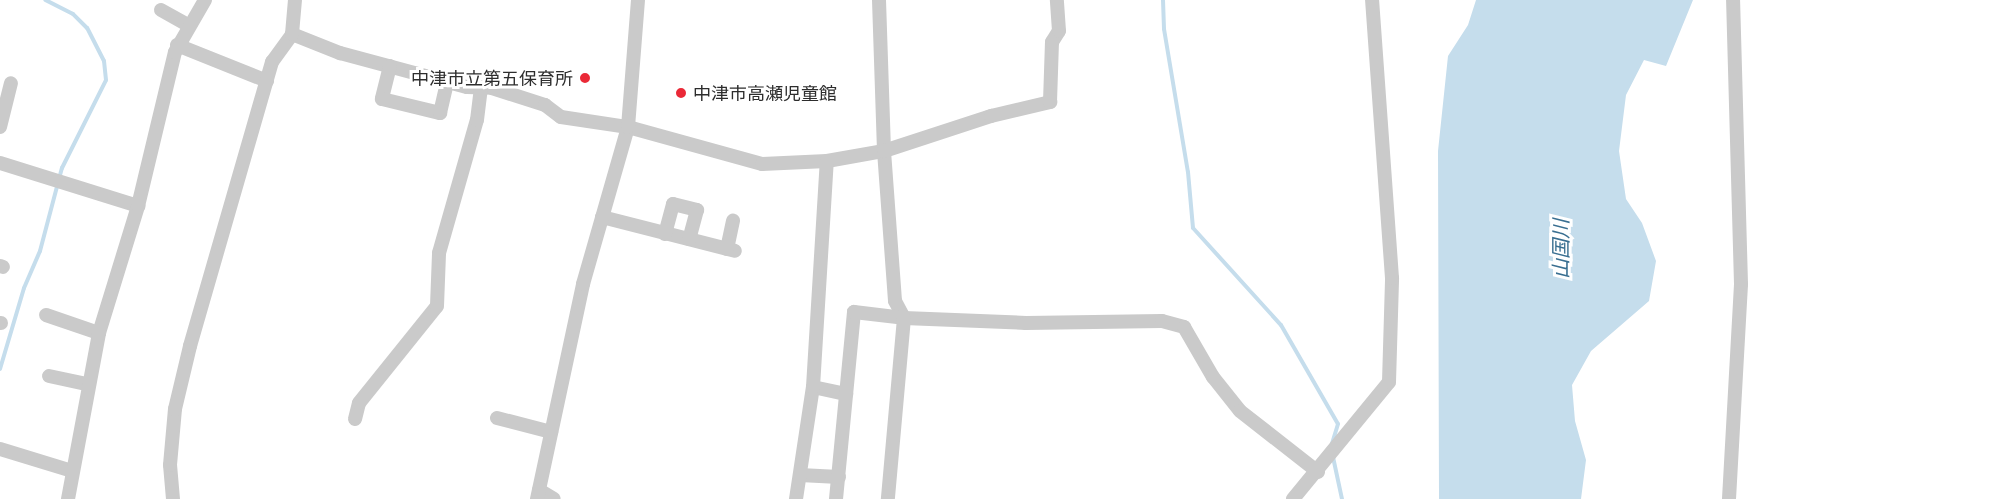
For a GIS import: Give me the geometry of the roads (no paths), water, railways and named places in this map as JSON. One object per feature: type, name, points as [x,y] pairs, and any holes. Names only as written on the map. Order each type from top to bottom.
[{"type":"street","points":[[68,499],[99,333],[138,206],[177,45],[205,0]]},
{"type":"street","points":[[173,499],[170,465],[175,409],[272,62],[292,34],[295,0]]},
{"type":"street","points":[[554,499],[538,494],[583,284],[628,127],[638,0]]},
{"type":"street","points":[[879,0],[884,152],[895,301],[904,318],[888,499]]},
{"type":"street","points":[[292,34],[447,82],[481,88],[545,105],[561,117],[628,127],[762,164],[827,161],[884,152],[991,116],[1050,102],[1052,42],[1059,32],[1057,0]]},
{"type":"street","points":[[1293,499],[1318,472],[1389,382],[1392,360],[1392,278],[1372,0]]},
{"type":"street","points":[[1729,499],[1741,284],[1733,0]]},
{"type":"street","points":[[161,10],[188,25]]},
{"type":"street","points":[[177,45],[267,81]]},
{"type":"street","points":[[390,66],[382,99],[440,113],[447,82]]},
{"type":"street","points":[[0,124],[10,83]]},
{"type":"street","points":[[356,419],[359,403],[437,306],[439,253],[477,120],[481,88]]},
{"type":"street","points":[[796,499],[813,387],[827,161]]},
{"type":"street","points":[[0,163],[138,206]]},
{"type":"street","points":[[665,234],[673,204],[697,210],[689,240]]},
{"type":"street","points":[[602,217],[731,250],[733,221]]},
{"type":"street","points":[[836,499],[854,312],[904,318],[1026,323],[1162,321],[1184,327],[1213,377],[1240,411],[1318,472]]},
{"type":"street","points":[[46,315],[99,333]]},
{"type":"street","points":[[49,376],[88,384]]},
{"type":"street","points":[[813,387],[846,394]]},
{"type":"street","points":[[497,418],[551,432]]},
{"type":"street","points":[[0,449],[72,471]]},
{"type":"street","points":[[800,475],[838,477]]},
{"type":"water","name":"山国川","points":[[1476,0],[1693,0],[1666,66],[1644,60],[1626,95],[1619,151],[1626,199],[1642,223],[1656,261],[1649,301],[1591,351],[1572,385],[1575,421],[1586,460],[1581,499],[1439,499],[1438,151],[1448,56],[1468,25]]},
{"type":"waterway","points":[[0,369],[24,288],[40,251],[62,168],[106,80],[104,61],[87,28],[73,14],[45,0]]},
{"type":"waterway","points":[[1163,0],[1164,29],[1188,172],[1193,228],[1281,325],[1338,424],[1332,444]]},
{"type":"waterway","points":[[1333,457],[1342,499]]},
{"type":"place","name":"中津市立第五保育所","points":[[585,78]]},
{"type":"place","name":"中津市高瀬児童館","points":[[681,93]]}]
